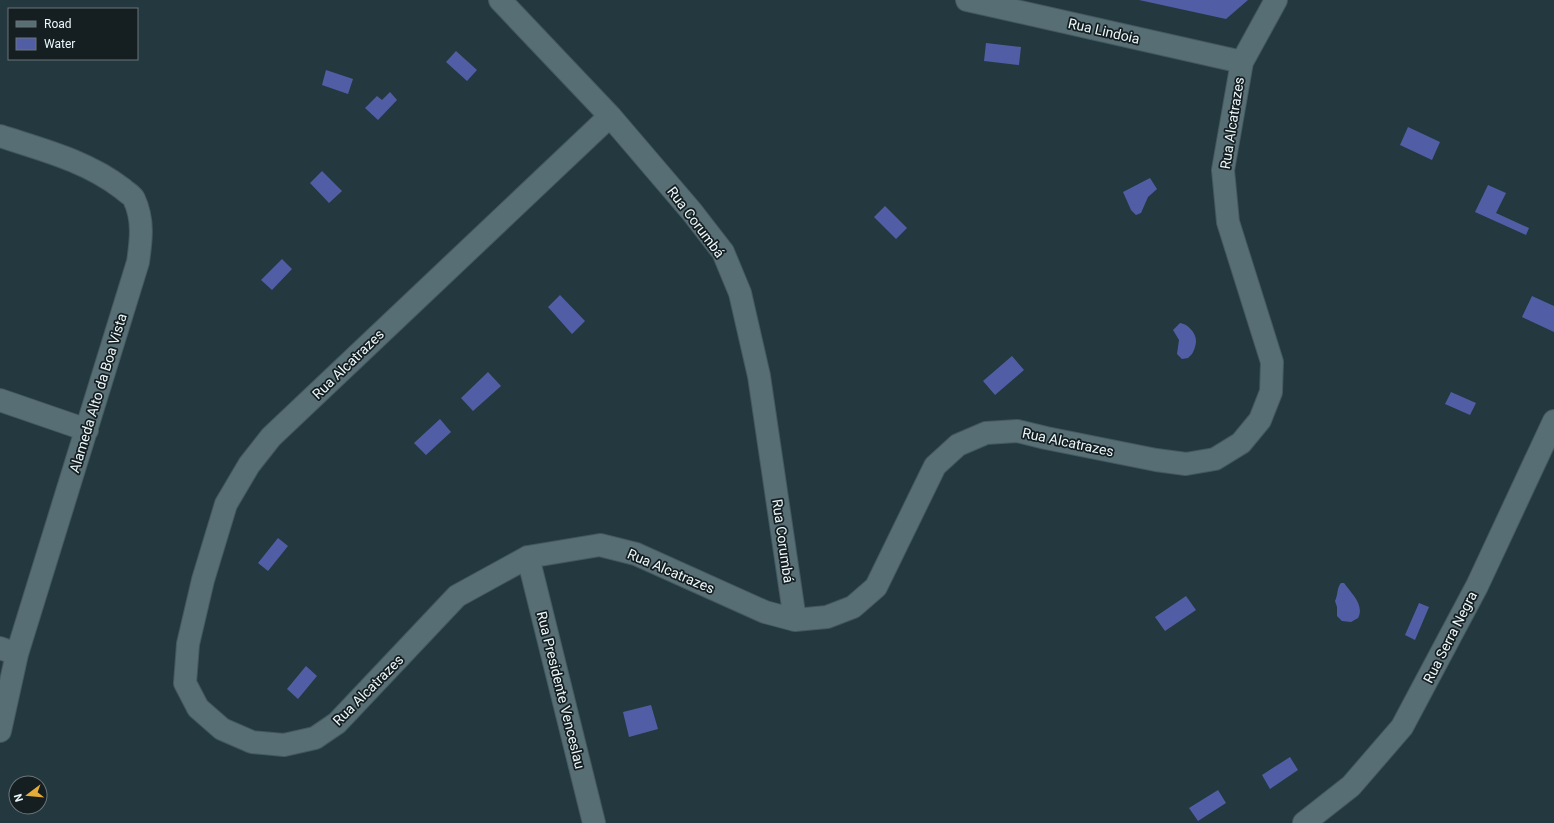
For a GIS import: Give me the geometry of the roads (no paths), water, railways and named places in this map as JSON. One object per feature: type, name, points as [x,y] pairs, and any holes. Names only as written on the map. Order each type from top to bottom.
[{"type":"street","name":"Rua Corumbá","points":[[500,0],[610,116],[692,212],[723,252],[740,293],[759,376],[795,620]]},
{"type":"street","name":"Rua Lindoia","points":[[967,0],[1242,62]]},
{"type":"street","name":"Rua Alcatrazes","points":[[610,116],[271,437],[248,465],[223,512],[203,580],[188,644],[185,683],[198,708],[222,730],[252,742],[284,745],[315,738],[337,723],[457,596],[528,557],[600,545],[636,554],[765,612],[795,620],[827,617],[853,607],[876,587],[935,466],[958,445],[986,433],[1017,430],[1062,442],[1156,460],[1186,464],[1215,459],[1241,443],[1260,420],[1271,392],[1272,362],[1228,222],[1223,170],[1242,62],[1276,0]]},
{"type":"street","name":"Alameda Alto da Boa Vista","points":[[0,136],[80,163],[107,177],[134,198],[140,216],[142,234],[138,262],[87,430],[9,651],[0,731]]},
{"type":"street","points":[[0,400],[87,430]]},
{"type":"street","name":"Rua Serra Negra","points":[[1304,823],[1351,786],[1402,727],[1476,586],[1554,421]]},
{"type":"street","name":"Rua Presidente Venceslau","points":[[528,557],[594,823]]},
{"type":"water","points":[[1139,0],[1248,0],[1226,19]]},
{"type":"water","points":[[986,43],[1021,47],[1019,65],[984,61]]},
{"type":"water","points":[[456,51],[477,70],[467,81],[446,62]]},
{"type":"water","points":[[326,70],[353,79],[348,94],[322,85]]},
{"type":"water","points":[[390,92],[397,100],[378,120],[365,108],[377,96],[382,100]]},
{"type":"water","points":[[1408,127],[1440,142],[1432,160],[1400,145]]},
{"type":"water","points":[[322,171],[342,191],[329,203],[310,183]]},
{"type":"water","points":[[1150,178],[1157,189],[1148,197],[1141,213],[1136,215],[1131,210],[1123,192]]},
{"type":"water","points":[[1488,185],[1506,193],[1496,213],[1529,228],[1526,235],[1475,212]]},
{"type":"water","points":[[885,206],[907,228],[896,239],[874,217]]},
{"type":"water","points":[[282,259],[292,269],[272,290],[261,280]]},
{"type":"water","points":[[560,295],[585,321],[572,334],[548,307]]},
{"type":"water","points":[[1532,296],[1554,306],[1554,332],[1522,317]]},
{"type":"water","points":[[1180,323],[1191,329],[1196,338],[1195,348],[1192,354],[1188,358],[1182,359],[1177,354],[1179,340],[1173,330]]},
{"type":"water","points":[[1012,356],[1024,370],[995,395],[983,381]]},
{"type":"water","points":[[488,372],[501,386],[473,411],[461,398]]},
{"type":"water","points":[[1451,392],[1476,403],[1470,415],[1445,404]]},
{"type":"water","points":[[440,419],[451,432],[426,455],[414,443]]},
{"type":"water","points":[[278,538],[288,546],[268,571],[258,563]]},
{"type":"water","points":[[1341,583],[1344,583],[1356,599],[1360,608],[1358,618],[1351,622],[1342,621],[1337,616],[1335,601]]},
{"type":"water","points":[[1186,596],[1196,610],[1165,631],[1155,617]]},
{"type":"water","points":[[1419,603],[1429,607],[1415,640],[1405,635]]},
{"type":"water","points":[[306,666],[317,676],[298,699],[287,689]]},
{"type":"water","points":[[651,705],[658,729],[629,737],[623,712]]},
{"type":"water","points":[[1290,757],[1298,770],[1270,789],[1262,775]]},
{"type":"water","points":[[1218,790],[1226,803],[1198,821],[1189,808]]}]
